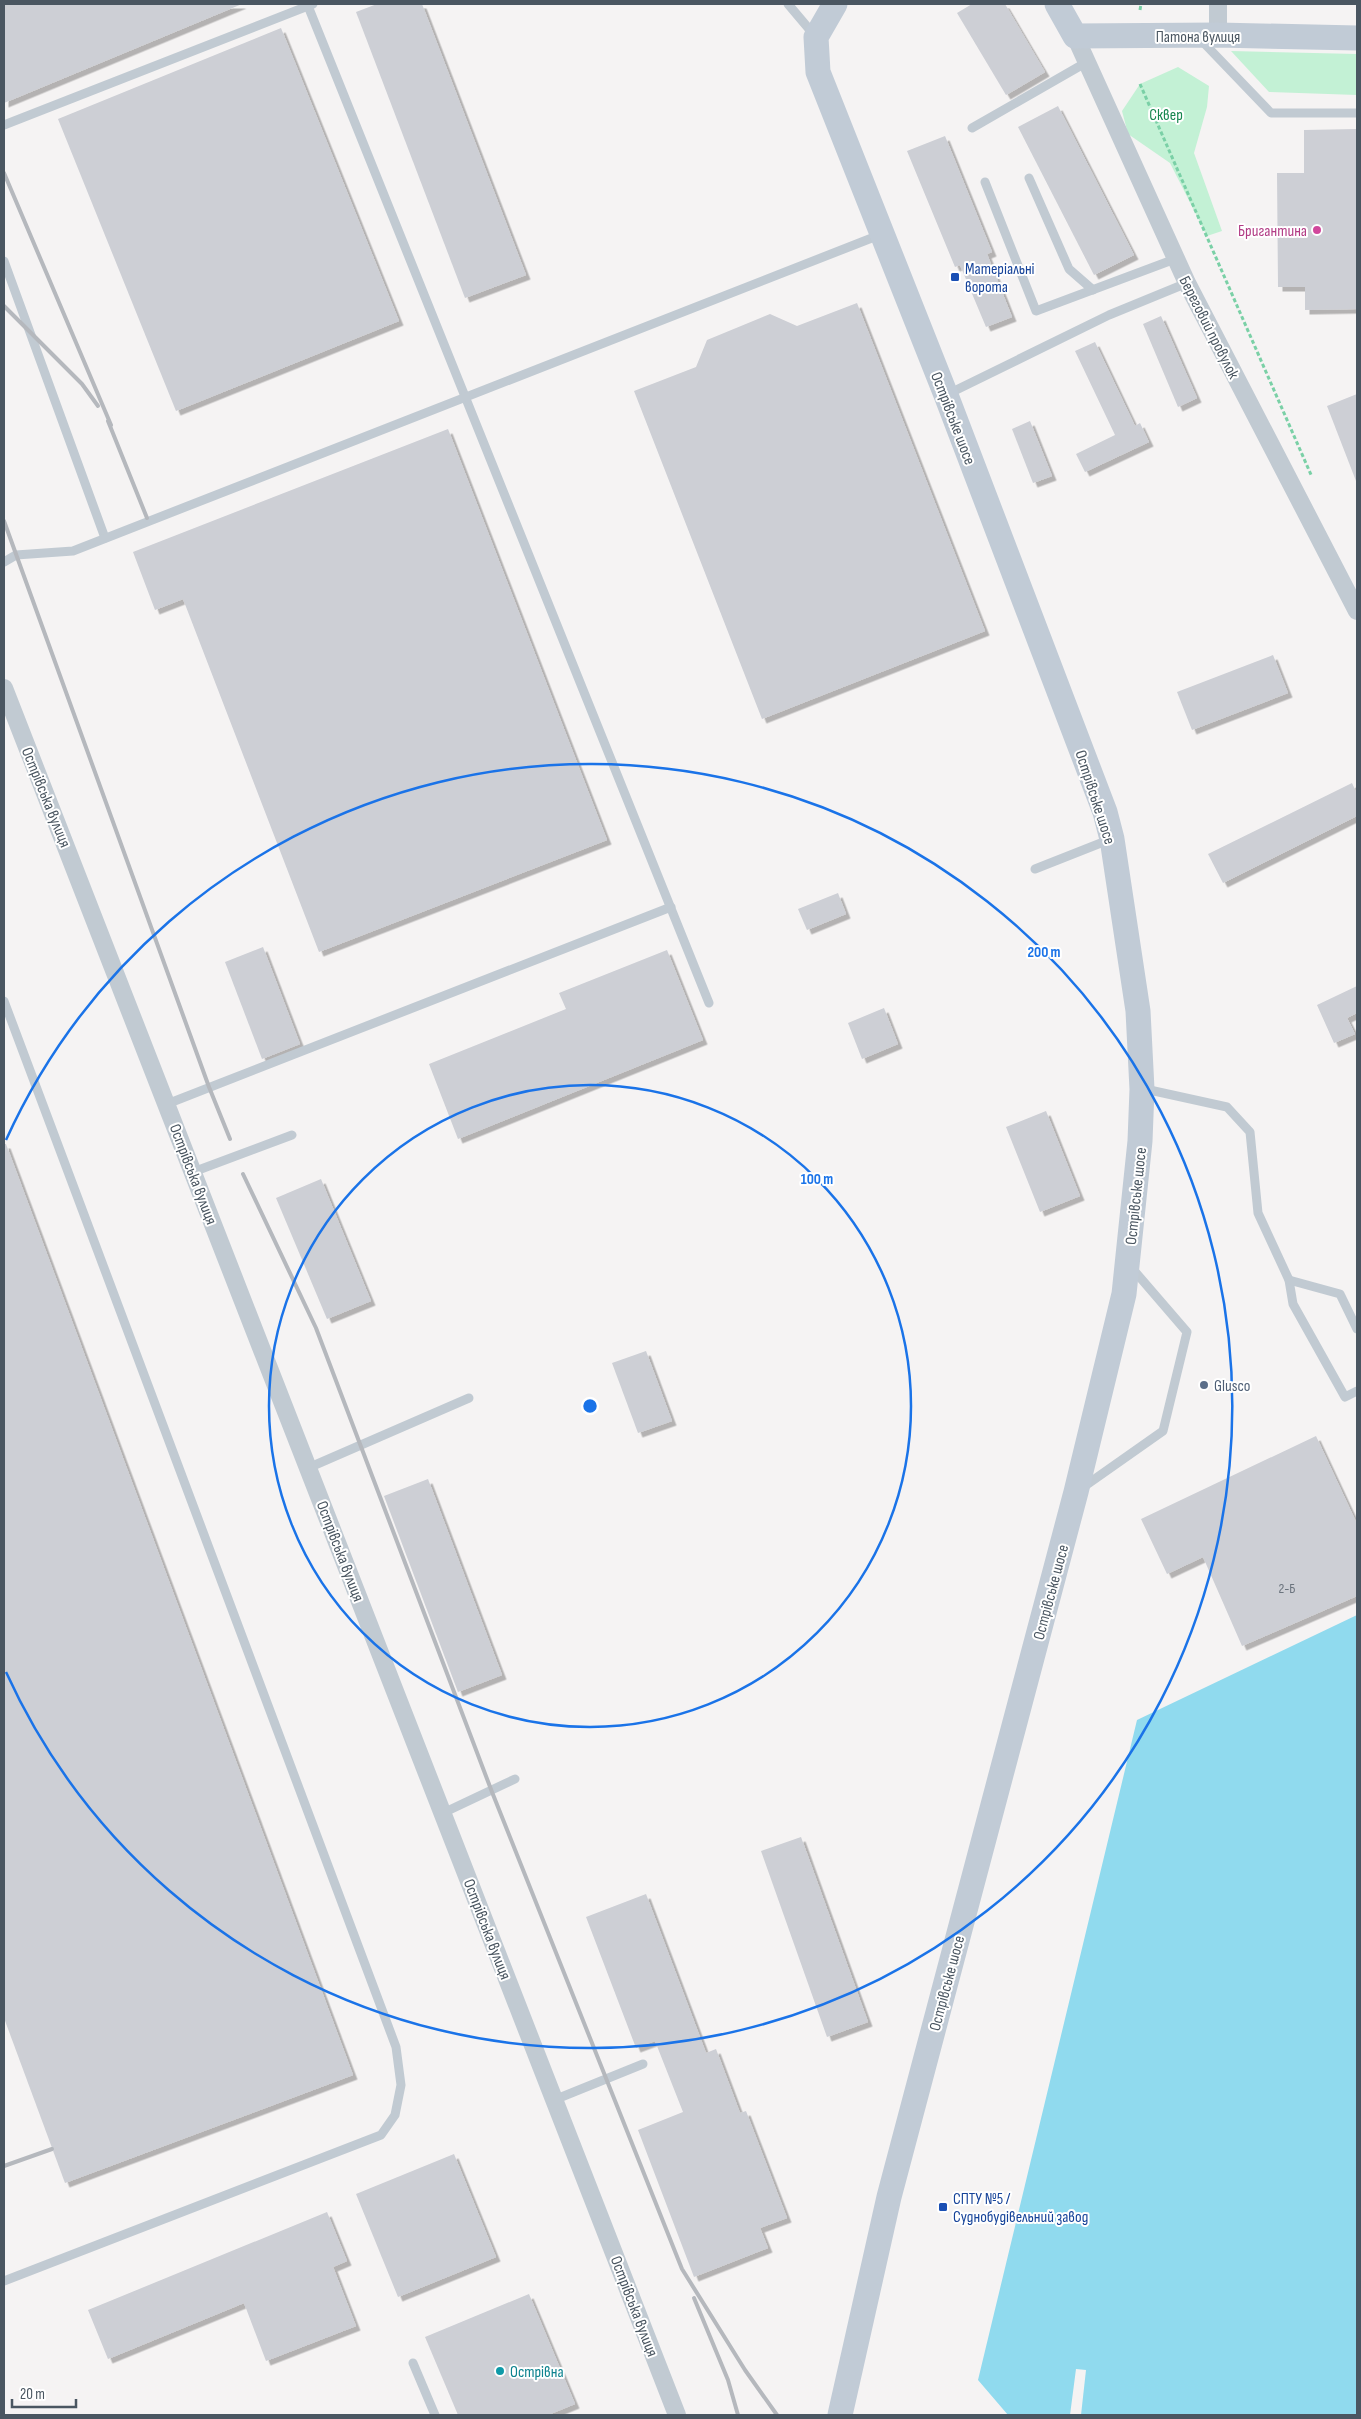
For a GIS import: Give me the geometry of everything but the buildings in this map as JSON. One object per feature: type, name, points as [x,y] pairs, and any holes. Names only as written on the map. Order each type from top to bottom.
[{"type":"street","points":[[816,37],[835,4]]},
{"type":"street","points":[[1057,4],[1075,36]]},
{"type":"street","points":[[1207,35],[1218,4]]},
{"type":"street","name":"Патона вулиця","points":[[1075,36],[1207,35],[1357,38]]},
{"type":"street","name":"Береговий провулок","points":[[1075,36],[1187,284],[1357,611]]},
{"type":"street","name":"Острівське шосе","points":[[816,37],[818,72],[946,396],[1101,803],[1112,839],[1138,1011],[1142,1089],[1140,1141],[1124,1294],[1076,1492],[889,2197],[840,2415]]},
{"type":"street","name":"Острівська вулиця","points":[[4,688],[677,2415]]},
{"type":"lane","points":[[788,4],[816,37]]},
{"type":"lane","points":[[4,125],[311,5],[465,397],[709,1003]]},
{"type":"lane","points":[[1207,35],[1271,113],[1357,113]]},
{"type":"lane","points":[[972,128],[1087,62]]},
{"type":"lane","points":[[1029,178],[1069,269],[1093,290]]},
{"type":"lane","points":[[985,182],[1036,312],[1175,259]]},
{"type":"lane","points":[[4,562],[16,555],[72,551],[882,234]]},
{"type":"lane","points":[[4,261],[106,538]]},
{"type":"lane","points":[[946,396],[1109,315],[1187,284]]},
{"type":"lane","points":[[1035,869],[1112,839]]},
{"type":"lane","points":[[167,1104],[671,907]]},
{"type":"lane","points":[[4,1001],[396,2047],[401,2085],[395,2115],[381,2135],[4,2282]]},
{"type":"lane","points":[[1142,1089],[1227,1107],[1250,1132],[1258,1213],[1289,1280],[1293,1304],[1345,1398],[1357,1391]]},
{"type":"lane","points":[[193,1172],[292,1136]]},
{"type":"lane","points":[[1076,1492],[1163,1431],[1187,1332],[1128,1264]]},
{"type":"lane","points":[[1289,1280],[1340,1294],[1357,1329]]},
{"type":"lane","points":[[308,1468],[469,1398]]},
{"type":"lane","points":[[443,1813],[515,1780]]},
{"type":"lane","points":[[554,2100],[643,2064]]},
{"type":"lane","points":[[412,2363],[435,2415]]},
{"type":"path","points":[[1140,4],[1140,10]]},
{"type":"path","points":[[1140,84],[1316,486]]},
{"type":"green space","points":[[1231,51],[1357,54],[1357,95],[1269,92]]},
{"type":"green space","name":"Сквер","points":[[1178,67],[1209,86],[1207,107],[1194,153],[1222,231],[1207,236],[1170,163],[1128,134],[1122,111],[1140,84]]},
{"type":"water","points":[[1357,1615],[1357,2415],[1081,2415],[1086,2370],[1076,2369],[1070,2415],[1008,2415],[978,2380],[1137,1720]]},
{"type":"railway","points":[[4,173],[111,425]]},
{"type":"railway","points":[[4,306],[82,384],[98,406]]},
{"type":"railway","points":[[108,421],[147,518]]},
{"type":"railway","points":[[4,521],[209,1087],[230,1139]]},
{"type":"railway","points":[[243,1174],[316,1328],[492,1792],[682,2269],[745,2370],[777,2415]]},
{"type":"railway","points":[[4,2166],[52,2149]]},
{"type":"railway","points":[[694,2298],[728,2380],[738,2415]]},
{"type":"place","name":"Бригантина","points":[[1317,230]]},
{"type":"place","name":"Матеріальні ворота","points":[[955,277]]},
{"type":"place","name":"Glusco","points":[[1204,1385]]},
{"type":"place","name":"СПТУ №5 / Суднобудівельний завод","points":[[943,2207]]},
{"type":"place","name":"Острівна","points":[[500,2371]]}]
